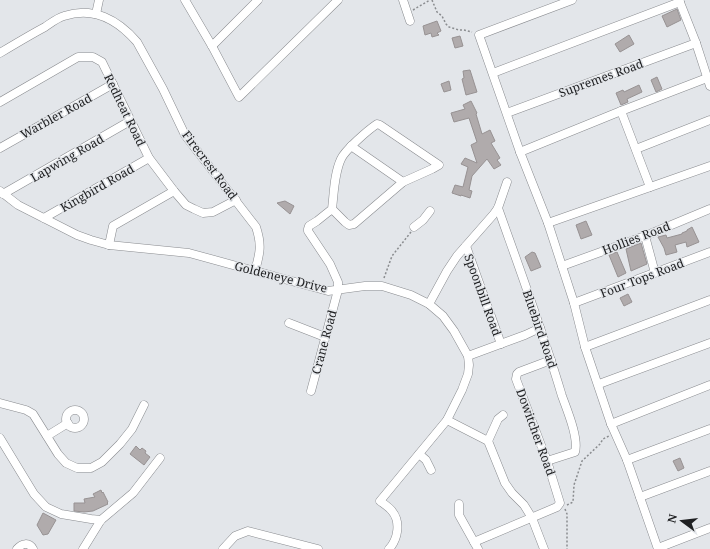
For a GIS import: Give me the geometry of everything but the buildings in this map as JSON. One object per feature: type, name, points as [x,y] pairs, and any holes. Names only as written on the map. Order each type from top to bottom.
[{"type":"street","points":[[96,14],[99,0]]},
{"type":"street","points":[[185,0],[212,46],[239,97],[338,0]]},
{"type":"street","points":[[212,46],[258,0]]},
{"type":"street","points":[[403,0],[410,21]]},
{"type":"street","points":[[572,0],[480,34],[520,152],[548,223],[574,303],[585,347],[658,548],[710,528]]},
{"type":"street","points":[[493,73],[680,1],[696,44],[708,82],[621,111],[520,152]]},
{"type":"street","name":"Firecrest Road","points":[[0,53],[63,16],[83,12],[96,14],[115,22],[131,35],[137,42],[163,89],[185,135],[256,227],[260,237],[260,250],[256,271]]},
{"type":"street","name":"Supremes Road","points":[[507,113],[696,44]]},
{"type":"street","name":"Redheat Road","points":[[0,102],[78,58],[93,56],[102,62],[149,158],[186,205],[203,213],[213,212],[236,200]]},
{"type":"street","name":"Warbler Road","points":[[0,148],[113,84]]},
{"type":"street","points":[[621,111],[650,187]]},
{"type":"street","points":[[636,149],[710,120]]},
{"type":"street","name":"Lapwing Road","points":[[2,192],[130,121]]},
{"type":"street","points":[[377,124],[439,165],[402,182],[354,224],[349,225],[332,208],[337,170],[341,158],[351,146],[377,124]]},
{"type":"street","points":[[351,146],[402,182]]},
{"type":"street","name":"Kingbird Road","points":[[44,218],[149,158]]},
{"type":"street","points":[[548,223],[710,166]]},
{"type":"street","points":[[429,304],[447,270],[457,256],[498,208],[506,182]]},
{"type":"street","points":[[109,244],[113,226],[174,191]]},
{"type":"street","name":"Goldeneye Drive","points":[[2,192],[18,205],[90,240],[109,244],[189,253],[328,291],[365,286],[382,286],[411,295],[429,304],[443,316],[454,331],[468,356]]},
{"type":"street","name":"Crane Road","points":[[311,391],[338,290],[338,282],[330,264],[308,229],[309,226],[332,208]]},
{"type":"street","name":"Bluebird Road","points":[[498,208],[574,431],[576,447],[575,452],[547,461]]},
{"type":"street","name":"Hollies Road","points":[[562,266],[645,236],[710,209]]},
{"type":"street","points":[[414,227],[423,220],[430,211]]},
{"type":"street","points":[[645,236],[655,273]]},
{"type":"street","name":"Spoonbill Road","points":[[466,246],[501,344]]},
{"type":"street","name":"Four Tops Road","points":[[574,303],[710,252]]},
{"type":"street","points":[[585,347],[710,300]]},
{"type":"street","points":[[289,322],[325,337]]},
{"type":"street","points":[[389,549],[397,537],[398,528],[396,516],[392,510],[380,501],[447,420],[468,374],[468,356],[540,328]]},
{"type":"street","points":[[598,384],[710,343]]},
{"type":"street","name":"Dowitcher Road","points":[[532,518],[557,507],[560,503],[547,461],[516,379],[519,372],[551,360]]},
{"type":"street","points":[[612,424],[710,385]]},
{"type":"street","points":[[0,402],[26,410],[33,414],[58,454],[66,463],[77,468],[91,468],[102,462],[120,444],[132,429],[144,405]]},
{"type":"street","points":[[488,441],[498,419],[503,415]]},
{"type":"street","points":[[447,420],[488,441],[504,483],[524,505],[532,518],[544,549]]},
{"type":"street","points":[[46,436],[68,423]]},
{"type":"street","points":[[626,460],[710,429]]},
{"type":"street","points":[[0,438],[34,494],[46,507],[61,514],[101,520]]},
{"type":"street","points":[[420,454],[426,460],[431,470]]},
{"type":"street","points":[[83,549],[101,520],[133,493],[160,458]]},
{"type":"street","points":[[640,497],[710,471]]},
{"type":"street","points":[[459,504],[459,515],[476,545],[532,518]]},
{"type":"street","points":[[224,544],[235,536],[248,531],[318,549]]},
{"type":"street","points":[[17,549],[26,544],[31,546],[33,549]]},
{"type":"path","points":[[407,11],[415,9],[431,0],[437,12],[442,16],[449,27],[480,34]]},
{"type":"path","points":[[382,286],[392,256],[414,227]]},
{"type":"path","points":[[567,549],[567,514],[565,508],[573,502],[574,486],[582,461],[611,434],[612,424]]}]
